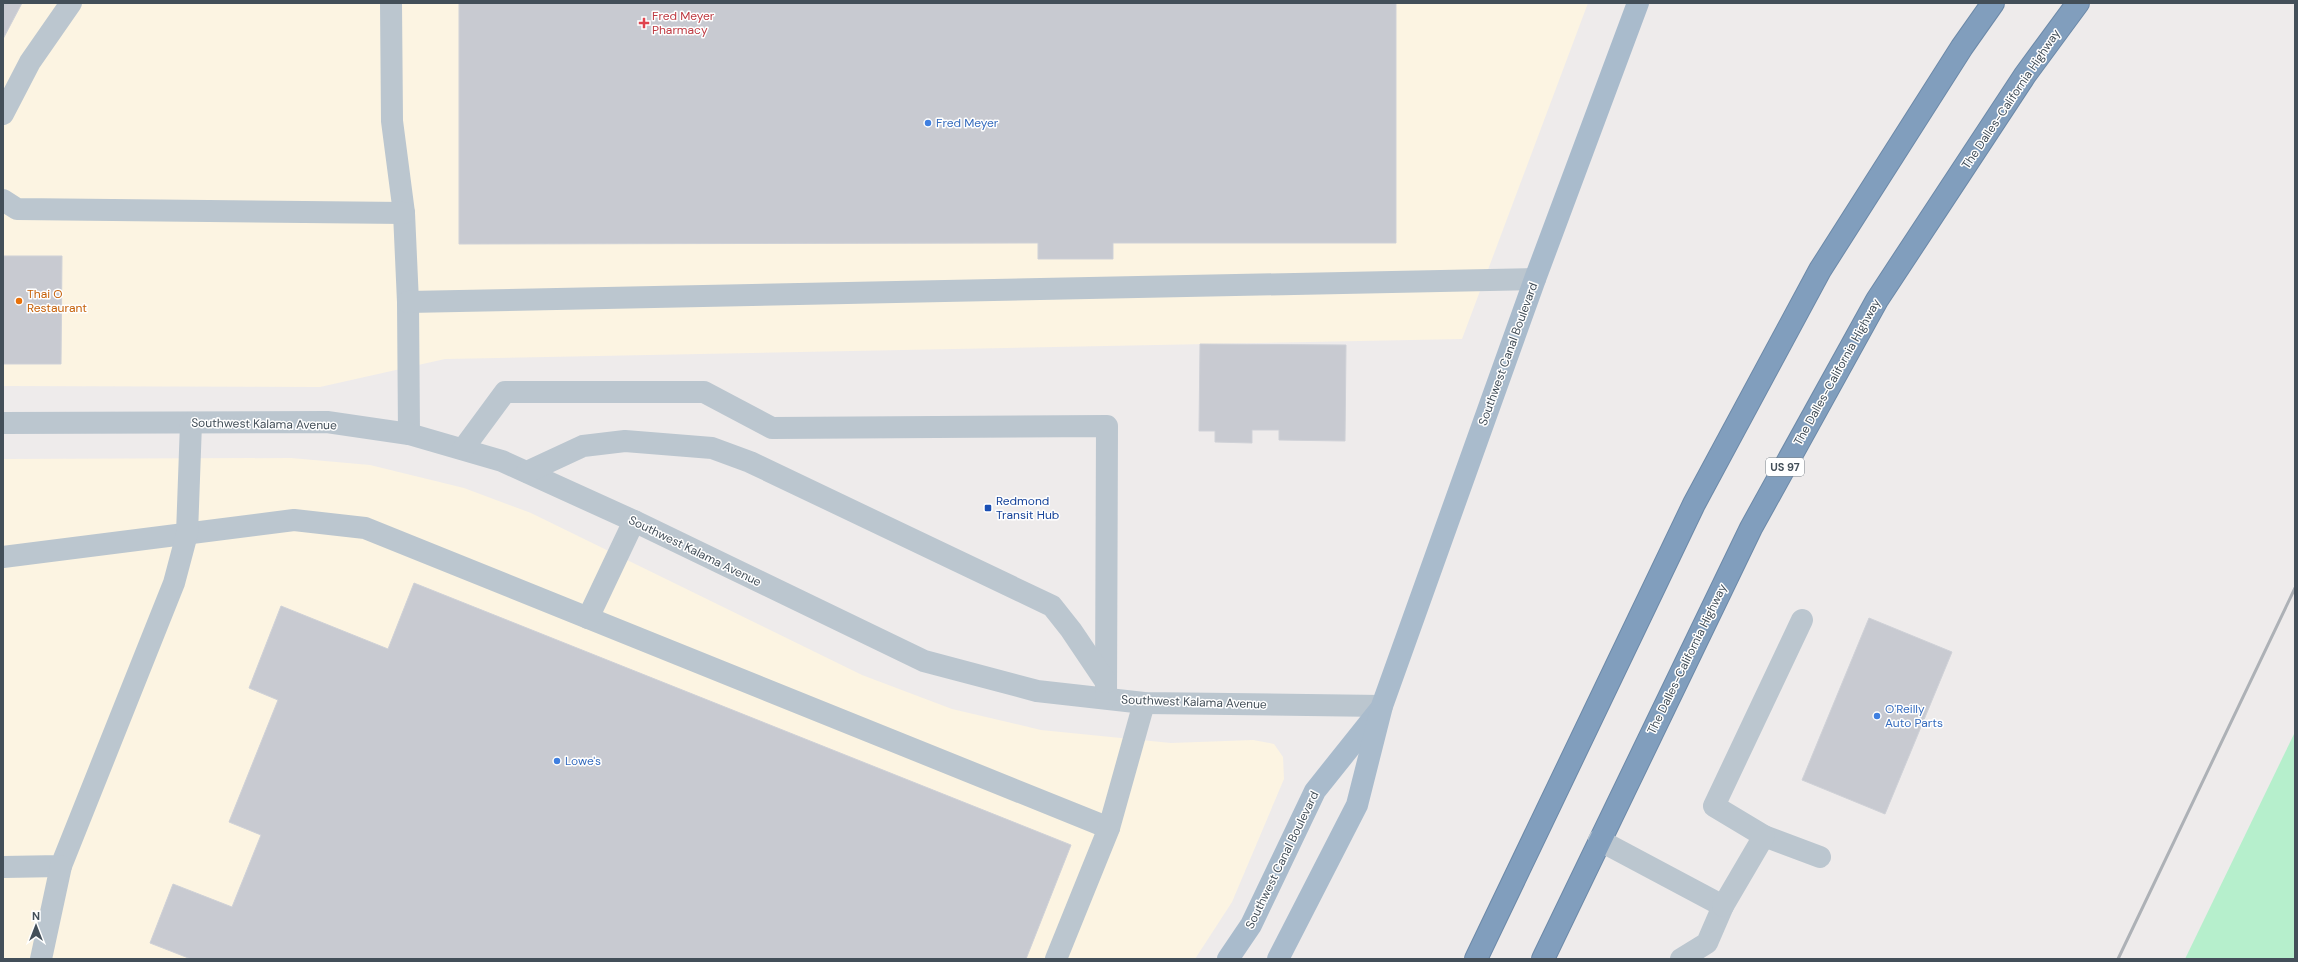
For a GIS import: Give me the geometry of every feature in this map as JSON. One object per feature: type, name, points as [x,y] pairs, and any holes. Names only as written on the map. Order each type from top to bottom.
[{"type":"highway","points":[[1476,959],[1694,504],[1820,270],[1962,47],[1993,3]]},
{"type":"highway","name":"The Dalles-California Highway","points":[[1543,959],[1599,840],[1751,528],[1877,300],[2025,75],[2078,3]]},
{"type":"main road","name":"Southwest Canal Boulevard","points":[[1278,959],[1357,805],[1382,706],[1535,279],[1638,3]]},
{"type":"main road","name":"Southwest Canal Boulevard","points":[[1228,959],[1251,925],[1315,791],[1382,706]]},
{"type":"street","points":[[3,114],[30,62],[71,3]]},
{"type":"street","points":[[391,3],[392,120],[404,213],[408,302],[409,434]]},
{"type":"street","points":[[3,200],[17,209],[404,213]]},
{"type":"street","points":[[408,302],[1535,279]]},
{"type":"street","points":[[462,449],[505,392],[704,392],[772,428],[1107,426],[1106,690]]},
{"type":"street","name":"Southwest Kalama Avenue","points":[[3,423],[327,422],[409,434],[502,461],[527,472],[634,521],[924,661],[1036,690],[1106,690],[1144,703],[1382,706]]},
{"type":"street","points":[[41,959],[61,866],[174,583],[187,534],[191,423]]},
{"type":"street","points":[[527,472],[583,446],[625,441],[712,448],[750,462],[1052,606],[1071,630],[1106,690]]},
{"type":"street","points":[[3,557],[294,520],[366,528],[1109,828]]},
{"type":"street","points":[[588,618],[634,521]]},
{"type":"street","points":[[1802,620],[1714,806],[1764,836],[1820,857]]},
{"type":"street","points":[[1056,959],[1109,828],[1144,703]]},
{"type":"street","points":[[1681,959],[1707,942],[1723,906],[1764,836]]},
{"type":"street","points":[[1599,840],[1723,906]]},
{"type":"street","points":[[3,867],[61,866]]},
{"type":"shaded area","points":[[3,3],[1588,3],[1462,339],[445,359],[320,387],[3,386]]},
{"type":"shaded area","points":[[291,458],[370,465],[464,488],[531,513],[862,675],[952,709],[1041,730],[1171,743],[1253,740],[1274,744],[1283,757],[1284,779],[1232,902],[1195,959],[3,959],[3,459]]},
{"type":"green space","points":[[2295,732],[2295,959],[2185,959]]},
{"type":"building","points":[[3,3],[22,3],[3,39]]},
{"type":"building","name":"Fred Meyer","points":[[459,3],[1396,3],[1396,243],[1113,243],[1113,259],[1038,259],[1038,243],[459,244]]},
{"type":"building","points":[[3,256],[62,256],[61,364],[3,364]]},
{"type":"building","points":[[1200,344],[1346,345],[1345,441],[1279,440],[1279,430],[1252,430],[1252,443],[1215,442],[1215,431],[1199,431]]},
{"type":"building","name":"Lowe's","points":[[414,583],[1071,845],[1026,959],[191,959],[150,943],[173,884],[232,907],[261,835],[229,822],[278,700],[249,688],[281,606],[388,649]]},
{"type":"building","name":"O'Reilly Auto Parts","points":[[1869,618],[1952,652],[1885,814],[1802,780]]},
{"type":"railway","points":[[2118,959],[2295,588]]},
{"type":"place","name":"Fred Meyer Pharmacy","points":[[644,23]]},
{"type":"place","name":"Fred Meyer","points":[[928,123]]},
{"type":"place","name":"Thai O Restaurant","points":[[19,301]]},
{"type":"place","name":"Redmond Transit Hub","points":[[988,508]]},
{"type":"place","name":"O'Reilly Auto Parts","points":[[1877,716]]},
{"type":"place","name":"Lowe's","points":[[557,761]]}]
